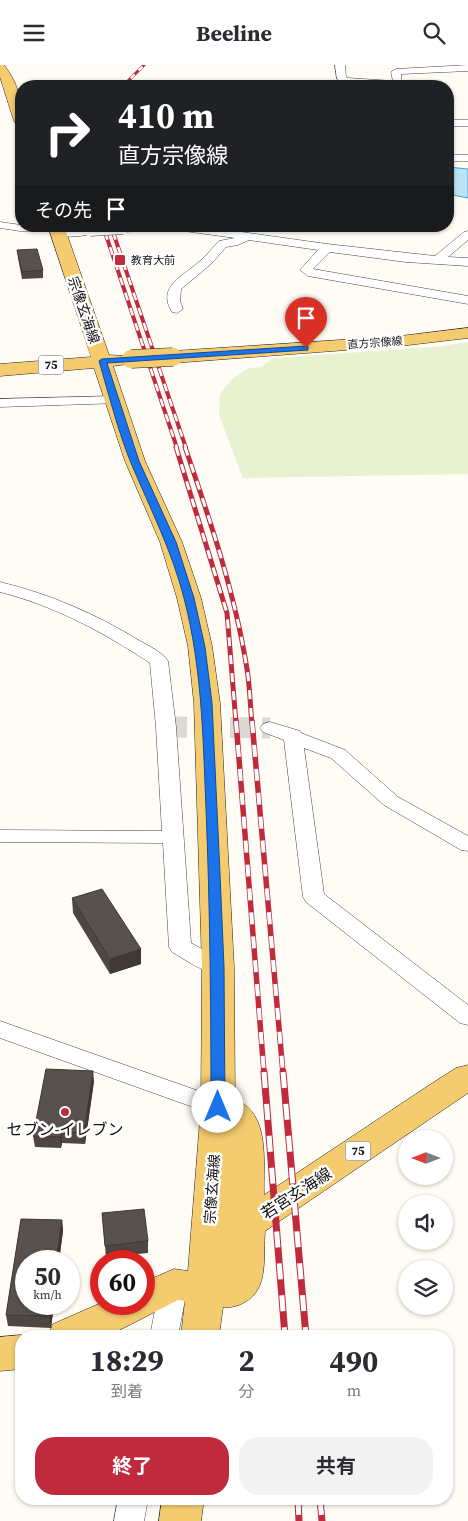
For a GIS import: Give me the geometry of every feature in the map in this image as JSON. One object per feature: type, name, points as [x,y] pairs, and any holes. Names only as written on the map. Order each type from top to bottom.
[{"type":"main road","points":[[0,68],[8,79],[15,102]]},
{"type":"main road","name":"宗像玄海線","points":[[57,232],[135,461],[171,542],[189,598],[200,647],[207,703],[218,967],[218,1107],[174,1291],[197,1330]]},
{"type":"main road","name":"直方宗像線","points":[[102,361],[400,341],[452,337],[468,333]]},
{"type":"main road","name":"75","points":[[0,370],[102,361]]},
{"type":"main road","name":"若宮玄海線","points":[[247,1224],[301,1191],[421,1107],[468,1077]]},
{"type":"main road","points":[[174,1291],[230,1292],[243,1285],[247,1224],[244,1129],[233,1112],[218,1107]]},
{"type":"main road","points":[[84,1330],[114,1315]]},
{"type":"main road","points":[[0,1355],[15,1354]]},
{"type":"main road","points":[[180,1521],[182,1505]]},
{"type":"street","points":[[340,65],[342,79],[344,80]]},
{"type":"street","points":[[397,80],[396,72],[467,67]]},
{"type":"street","points":[[454,123],[468,123]]},
{"type":"street","points":[[454,158],[468,159]]},
{"type":"street","points":[[0,225],[15,226]]},
{"type":"street","points":[[219,232],[327,248],[468,262]]},
{"type":"street","points":[[438,260],[468,234]]},
{"type":"street","points":[[177,309],[172,302],[173,293],[182,279],[206,263],[223,243],[234,243],[251,236]]},
{"type":"street","points":[[327,248],[306,270],[312,273],[357,282],[468,300]]},
{"type":"street","points":[[0,403],[115,400]]},
{"type":"street","points":[[0,587],[39,597],[68,609],[104,626],[159,661],[180,947],[218,967]]},
{"type":"street","points":[[270,727],[338,753],[391,801],[468,845]]},
{"type":"street","points":[[293,735],[314,897],[468,1017]]},
{"type":"street","points":[[0,836],[173,837]]},
{"type":"street","points":[[0,1029],[218,1107]]},
{"type":"street","points":[[165,1330],[174,1291]]},
{"type":"street","points":[[129,1521],[132,1505]]},
{"type":"green space","points":[[468,342],[468,474],[243,478],[219,415],[220,394],[232,379],[249,368],[261,367],[273,358],[434,347]]},
{"type":"water","points":[[454,168],[468,169],[468,198],[454,195]]},
{"type":"building","points":[[37,249],[43,270],[22,272],[17,250]]},
{"type":"building","points":[[102,889],[141,949],[110,959],[72,898]]},
{"type":"building","name":"セブン-イレブン","points":[[46,1069],[93,1071],[84,1133],[61,1132],[60,1137],[33,1136]]},
{"type":"building","points":[[144,1209],[148,1241],[105,1246],[102,1213]]},
{"type":"building","points":[[21,1219],[62,1220],[58,1250],[16,1250]]},
{"type":"building","points":[[15,1257],[15,1315],[49,1315],[49,1316],[6,1315]]},
{"type":"tunnel","points":[[166,727],[270,728]]},
{"type":"railway","points":[[129,80],[144,65]]},
{"type":"railway","points":[[105,232],[177,448]]},
{"type":"railway","points":[[113,232],[186,448]]},
{"type":"railway","points":[[176,447],[227,613],[236,723]]},
{"type":"railway","points":[[185,447],[212,529],[236,613],[248,676],[252,723]]},
{"type":"railway","points":[[236,721],[264,1073]]},
{"type":"railway","points":[[252,721],[283,1073]]},
{"type":"railway","points":[[264,1072],[285,1330]]},
{"type":"railway","points":[[283,1072],[305,1330]]},
{"type":"railway","points":[[298,1505],[299,1521]]},
{"type":"railway","points":[[321,1505],[322,1521]]},
{"type":"place","name":"教育大前","points":[[120,260]]},
{"type":"place","name":"セブン-イレブン","points":[[65,1112]]},
{"type":"route","points":[[218,1107],[218,967],[207,703],[200,647],[189,598],[171,542],[135,461],[102,361],[306,348]]}]
